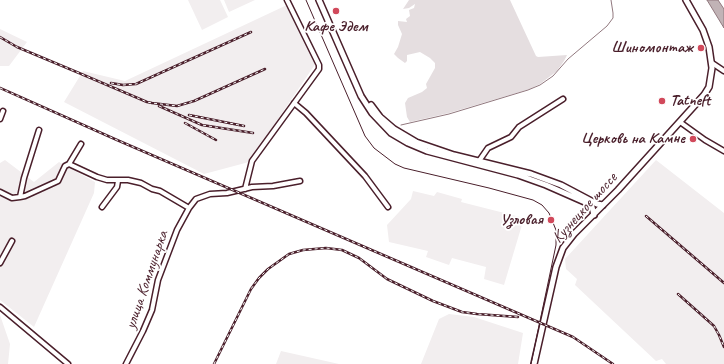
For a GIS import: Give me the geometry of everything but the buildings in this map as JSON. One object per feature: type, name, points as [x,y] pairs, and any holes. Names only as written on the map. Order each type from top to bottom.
[{"type":"main road","points":[[319,0],[361,96],[372,112],[392,132],[408,143],[427,151],[518,175],[546,185],[587,203],[592,207],[594,215]]},
{"type":"main road","points":[[322,0],[359,85],[371,106],[380,117],[398,133],[429,148],[531,174],[560,185],[597,204],[603,205]]},
{"type":"main road","points":[[686,0],[707,38],[712,63]]},
{"type":"main road","name":"Кузнецкое шоссе","points":[[534,364],[554,273],[560,254],[571,238],[704,95],[711,81],[712,63]]},
{"type":"street","points":[[287,0],[319,65],[319,69],[252,161],[245,189],[300,181]]},
{"type":"street","points":[[712,63],[724,71]]},
{"type":"street","points":[[479,161],[488,148],[511,137],[519,127],[563,99]]},
{"type":"street","points":[[294,103],[306,113],[365,176],[388,207]]},
{"type":"street","points":[[0,119],[3,110]]},
{"type":"street","points":[[680,122],[705,140],[724,151]]},
{"type":"street","points":[[22,196],[24,178],[39,130]]},
{"type":"street","points":[[0,192],[12,198],[22,196],[58,181],[65,166],[69,164],[81,144]]},
{"type":"street","points":[[69,164],[97,177],[118,181],[128,180],[141,183],[152,189],[160,191],[189,208]]},
{"type":"street","points":[[102,207],[117,187],[118,181]]},
{"type":"street","name":"улица Коммунарка","points":[[126,364],[143,332],[152,310],[158,280],[176,230],[189,208],[196,199],[245,189]]},
{"type":"street","points":[[0,263],[12,241]]},
{"type":"street","points":[[0,306],[68,364]]},
{"type":"shaded area","points":[[188,0],[220,0],[228,17],[202,30]]},
{"type":"shaded area","points":[[224,0],[255,0],[229,12]]},
{"type":"shaded area","points":[[409,0],[510,0],[536,56],[567,55],[557,71],[540,84],[530,89],[449,113],[410,122],[407,117],[405,103],[408,98],[422,92],[427,88],[426,84],[435,68],[435,63],[420,52],[407,55],[407,61],[405,63],[394,54],[402,34],[398,21],[407,22],[406,19],[410,16],[409,10],[414,8],[415,4],[409,8],[403,9]]},
{"type":"shaded area","points":[[707,0],[718,0],[724,9],[724,28]]},
{"type":"shaded area","points":[[287,5],[316,63],[249,162],[204,174],[64,102],[83,71],[125,81]]},
{"type":"shaded area","points":[[0,29],[27,42],[9,66],[0,66]]},
{"type":"shaded area","points":[[5,160],[34,182],[59,162],[95,182],[94,193],[34,327],[0,300],[0,163]]},
{"type":"shaded area","points":[[656,160],[724,213],[724,364],[666,364],[662,359],[656,361],[575,285],[577,279],[566,269],[565,259]]},
{"type":"shaded area","points":[[413,191],[434,196],[437,192],[462,199],[461,202],[524,218],[504,285],[484,279],[486,267],[452,258],[449,265],[426,257],[428,251],[389,242],[387,225],[411,199]]},
{"type":"shaded area","points":[[449,314],[474,317],[523,333],[518,364],[421,364],[439,319]]},
{"type":"shaded area","points":[[0,315],[10,344],[8,364],[0,364]]},
{"type":"shaded area","points":[[281,351],[339,364],[276,364]]},
{"type":"waterway","points":[[401,125],[449,114],[540,85],[553,76],[568,59],[607,26],[613,18],[611,0]]},
{"type":"tram line","points":[[306,0],[365,136],[374,148],[395,164],[404,168],[533,200],[542,205],[549,213],[556,230],[556,245],[531,364]]},
{"type":"railway","points":[[111,83],[123,85],[136,84],[251,32]]},
{"type":"railway","points":[[0,37],[17,47],[152,103],[177,106],[194,101],[265,69]]},
{"type":"railway","points":[[0,88],[573,337],[613,364]]},
{"type":"railway","points":[[159,106],[202,125],[253,133]]},
{"type":"railway","points":[[189,115],[244,126]]},
{"type":"railway","points":[[185,123],[216,140]]},
{"type":"railway","points":[[646,216],[724,283]]},
{"type":"railway","points":[[214,364],[251,289],[259,278],[268,269],[289,254],[303,250],[326,248],[342,250],[359,258],[387,279],[433,301],[462,312],[518,317]]},
{"type":"railway","points":[[678,294],[714,326],[724,347]]},
{"type":"place","name":"Кафе Эдем","points":[[336,11]]},
{"type":"place","name":"Шиномонтаж","points":[[701,48]]},
{"type":"place","name":"Tatneft","points":[[662,101]]},
{"type":"place","name":"Церковь на Камне","points":[[693,139]]},
{"type":"place","name":"Узловая","points":[[551,220]]}]
